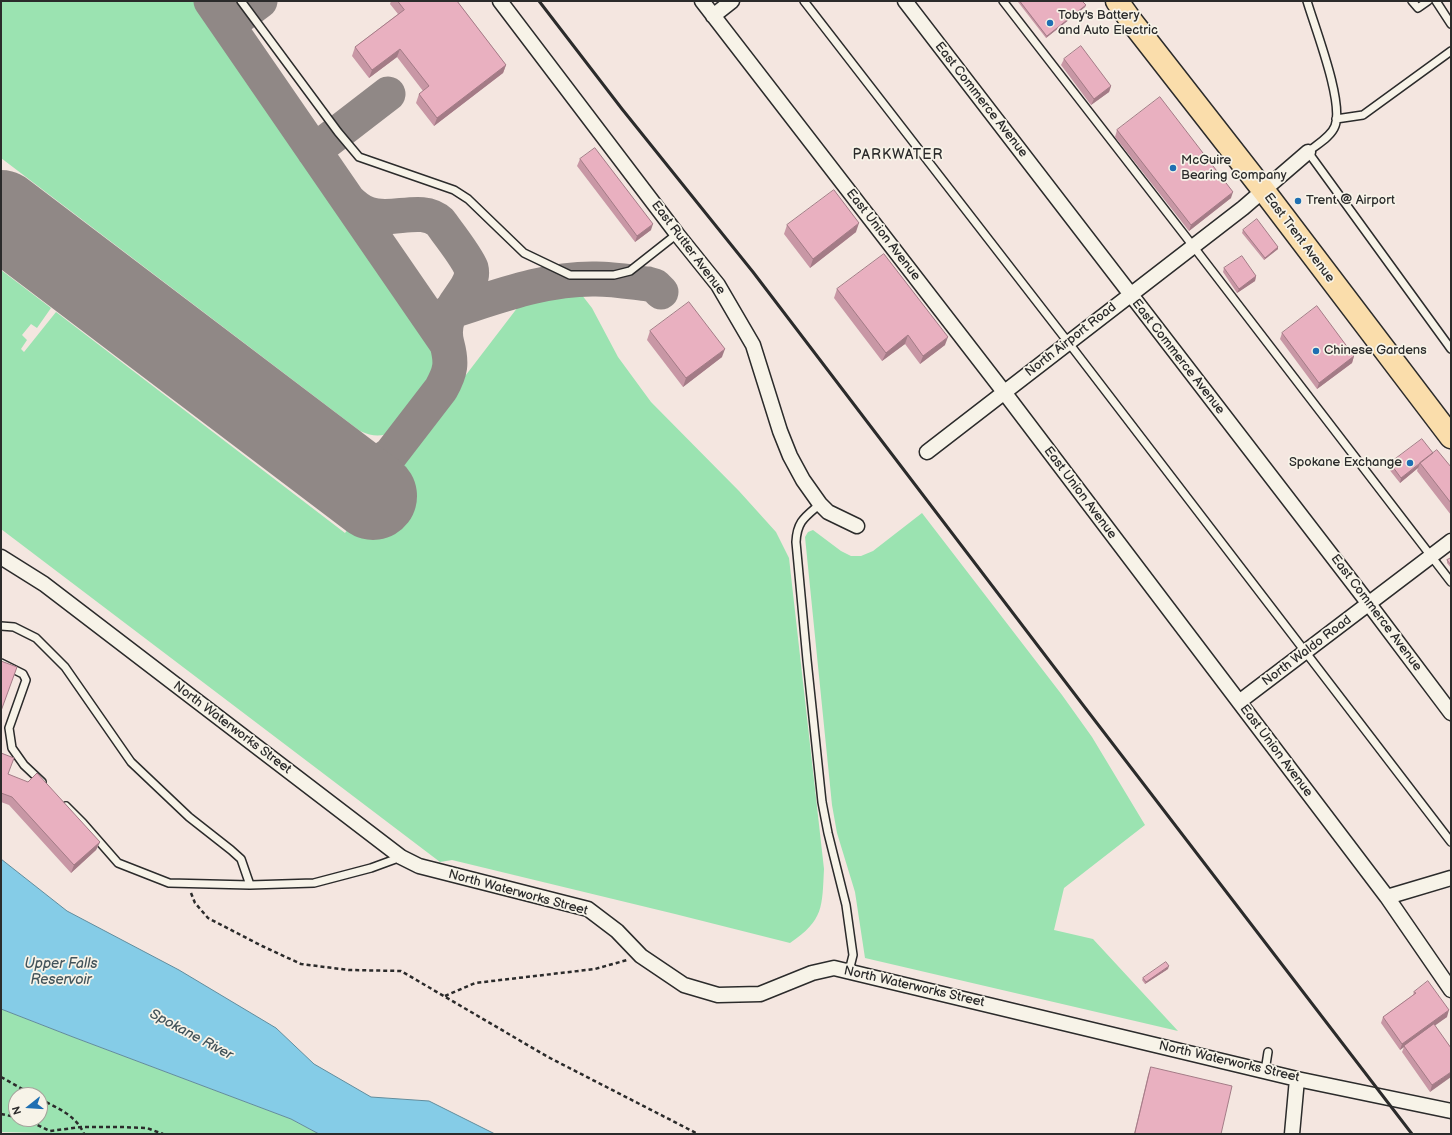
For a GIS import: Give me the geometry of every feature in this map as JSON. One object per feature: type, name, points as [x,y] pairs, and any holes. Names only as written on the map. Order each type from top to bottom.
[{"type":"main road","name":"East Trent Avenue","points":[[1117,1],[1451,437]]},
{"type":"street","name":"East Rutter Avenue","points":[[500,1],[718,285],[753,345],[787,450],[803,480],[820,504],[828,512],[857,526]]},
{"type":"street","name":"East Union Avenue","points":[[702,1],[1004,392],[1387,897],[1451,990]]},
{"type":"street","points":[[713,16],[732,1]]},
{"type":"street","name":"East Commerce Avenue","points":[[905,1],[1451,712]]},
{"type":"street","name":"North Airport Road","points":[[927,452],[1264,191],[1308,152]]},
{"type":"street","name":"North Waldo Road","points":[[1239,702],[1451,541]]},
{"type":"street","name":"North Waterworks Street","points":[[1,558],[44,584],[401,857],[419,866],[588,909],[617,931],[641,956],[684,985],[718,995],[760,994],[812,973],[834,968],[1265,1071],[1451,1111]]},
{"type":"street","points":[[1387,897],[1451,878]]},
{"type":"street","points":[[1292,1134],[1297,1078]]},
{"type":"lane","points":[[241,1],[338,132],[359,157],[454,190],[468,199],[524,253],[570,275],[614,275],[630,271],[678,234]]},
{"type":"lane","points":[[804,1],[1068,342],[1451,842]]},
{"type":"lane","points":[[1003,1],[1451,582]]},
{"type":"lane","points":[[1308,1],[1331,78],[1336,105],[1336,119],[1332,131],[1308,152],[1451,349]]},
{"type":"lane","points":[[1412,1],[1418,8],[1428,1]]},
{"type":"lane","points":[[1436,1],[1451,24]]},
{"type":"lane","points":[[1336,119],[1363,115],[1451,51]]},
{"type":"lane","points":[[820,504],[801,520],[797,529],[796,542],[822,802],[846,905],[853,955],[849,971]]},
{"type":"lane","points":[[1,626],[14,627],[36,638],[65,667],[131,762],[189,817],[241,859],[250,885]]},
{"type":"lane","points":[[1,663],[23,674],[26,680],[9,728],[12,748],[24,765],[46,786]]},
{"type":"lane","points":[[62,802],[83,823],[118,863],[169,883],[250,885],[314,883],[371,868],[401,857]]},
{"type":"lane","points":[[1265,1071],[1268,1052]]},
{"type":"path","points":[[186,884],[195,903],[208,918],[262,946],[301,964],[348,970],[401,971],[548,1057],[698,1134]]},
{"type":"path","points":[[445,996],[475,983],[595,969],[641,956]]},
{"type":"path","points":[[1,1077],[19,1087]]},
{"type":"path","points":[[48,1103],[73,1117],[81,1127],[84,1134]]},
{"type":"path","points":[[42,1127],[50,1131],[81,1127],[147,1128],[163,1134]]},
{"type":"green space","points":[[1,1],[198,1],[438,347],[442,360],[440,373],[395,431],[378,436],[360,431],[1,158]]},
{"type":"green space","points":[[1,270],[51,308],[37,328],[31,324],[22,335],[27,340],[21,349],[24,352],[56,312],[345,533],[521,303],[542,295],[578,290],[592,308],[618,357],[651,402],[739,491],[776,532],[789,558],[824,869],[823,893],[819,912],[809,927],[790,943],[452,860],[440,862],[1,529]]},
{"type":"green space","points":[[922,513],[1062,695],[1092,737],[1145,825],[1064,888],[1054,930],[1093,939],[1178,1031],[865,958],[855,892],[837,833],[832,805],[805,537],[808,532],[813,530],[841,551],[851,556],[861,556],[873,551]]},
{"type":"green space","points":[[1,1009],[291,1119],[319,1134],[85,1134],[1,1132]]},
{"type":"water","name":"Upper Falls Reservoir","points":[[1,859],[67,911],[179,970],[276,1028],[314,1064],[371,1097],[429,1101],[495,1134],[319,1134],[291,1119],[1,1009]]},
{"type":"building","points":[[398,1],[457,1],[506,65],[437,118],[419,94],[429,86],[400,49],[372,70],[355,47],[404,10]]},
{"type":"building","name":"Toby's Battery and Auto Electric","points":[[1020,1],[1082,1],[1086,5],[1047,36]]},
{"type":"building","points":[[1081,46],[1111,86],[1094,99],[1064,59]]},
{"type":"building","name":"McGuire Bearing Company","points":[[1160,97],[1233,192],[1191,225],[1117,130]]},
{"type":"building","points":[[595,148],[653,224],[637,236],[580,159]]},
{"type":"building","points":[[834,190],[859,223],[813,259],[787,225]]},
{"type":"building","points":[[1257,219],[1278,247],[1265,258],[1243,230]]},
{"type":"building","points":[[884,254],[948,337],[923,356],[908,335],[886,353],[837,289]]},
{"type":"building","points":[[1242,256],[1256,276],[1239,289],[1224,268]]},
{"type":"building","points":[[689,302],[725,349],[686,378],[650,331]]},
{"type":"building","name":"Chinese Gardens","points":[[1317,306],[1354,356],[1319,383],[1282,333]]},
{"type":"building","name":"Spokane Exchange","points":[[1422,439],[1433,453],[1401,478],[1390,463]]},
{"type":"building","points":[[1437,450],[1451,467],[1451,503],[1420,463]]},
{"type":"building","points":[[1451,558],[1451,565],[1447,560]]},
{"type":"building","points":[[1,661],[17,667],[1,711]]},
{"type":"building","points":[[1,753],[14,758],[8,774],[28,782],[37,773],[100,842],[74,865],[12,797],[1,793]]},
{"type":"building","points":[[1166,962],[1169,966],[1146,982],[1143,978]]},
{"type":"building","points":[[1428,981],[1449,1010],[1402,1044],[1383,1017],[1416,993],[1414,992]]},
{"type":"building","points":[[1434,1024],[1451,1048],[1451,1072],[1432,1085],[1404,1046]]},
{"type":"building","points":[[1151,1067],[1232,1086],[1221,1134],[1135,1134]]},
{"type":"taxiway","points":[[211,1],[447,344],[450,357],[450,367],[441,389],[391,454],[385,459],[364,467],[349,468],[334,466]]},
{"type":"taxiway","points":[[228,25],[260,1]]},
{"type":"taxiway","points":[[314,151],[388,94]]},
{"type":"taxiway","points":[[348,200],[362,211],[377,216],[386,217],[415,214],[433,217],[440,222],[462,252],[471,268],[471,276],[447,320],[445,331],[447,344]]},
{"type":"taxiway","points":[[449,312],[540,285],[577,280],[596,279],[648,284],[655,286],[661,292]]},
{"type":"runway","points":[[1,214],[373,496]]},
{"type":"railway","points":[[539,1],[622,109],[753,272],[1412,1134]]},
{"type":"place","name":"Toby's Battery and Auto Electric","points":[[1050,23]]},
{"type":"place","name":"McGuire Bearing Company","points":[[1173,168]]},
{"type":"place","name":"Trent @ Airport","points":[[1298,201]]},
{"type":"place","name":"Chinese Gardens","points":[[1316,351]]},
{"type":"place","name":"Spokane Exchange","points":[[1410,463]]},
{"type":"district","name":"PARKWATER","points":[[898,155]]},
{"type":"water label","name":"Spokane River","points":[[191,1035]]}]
